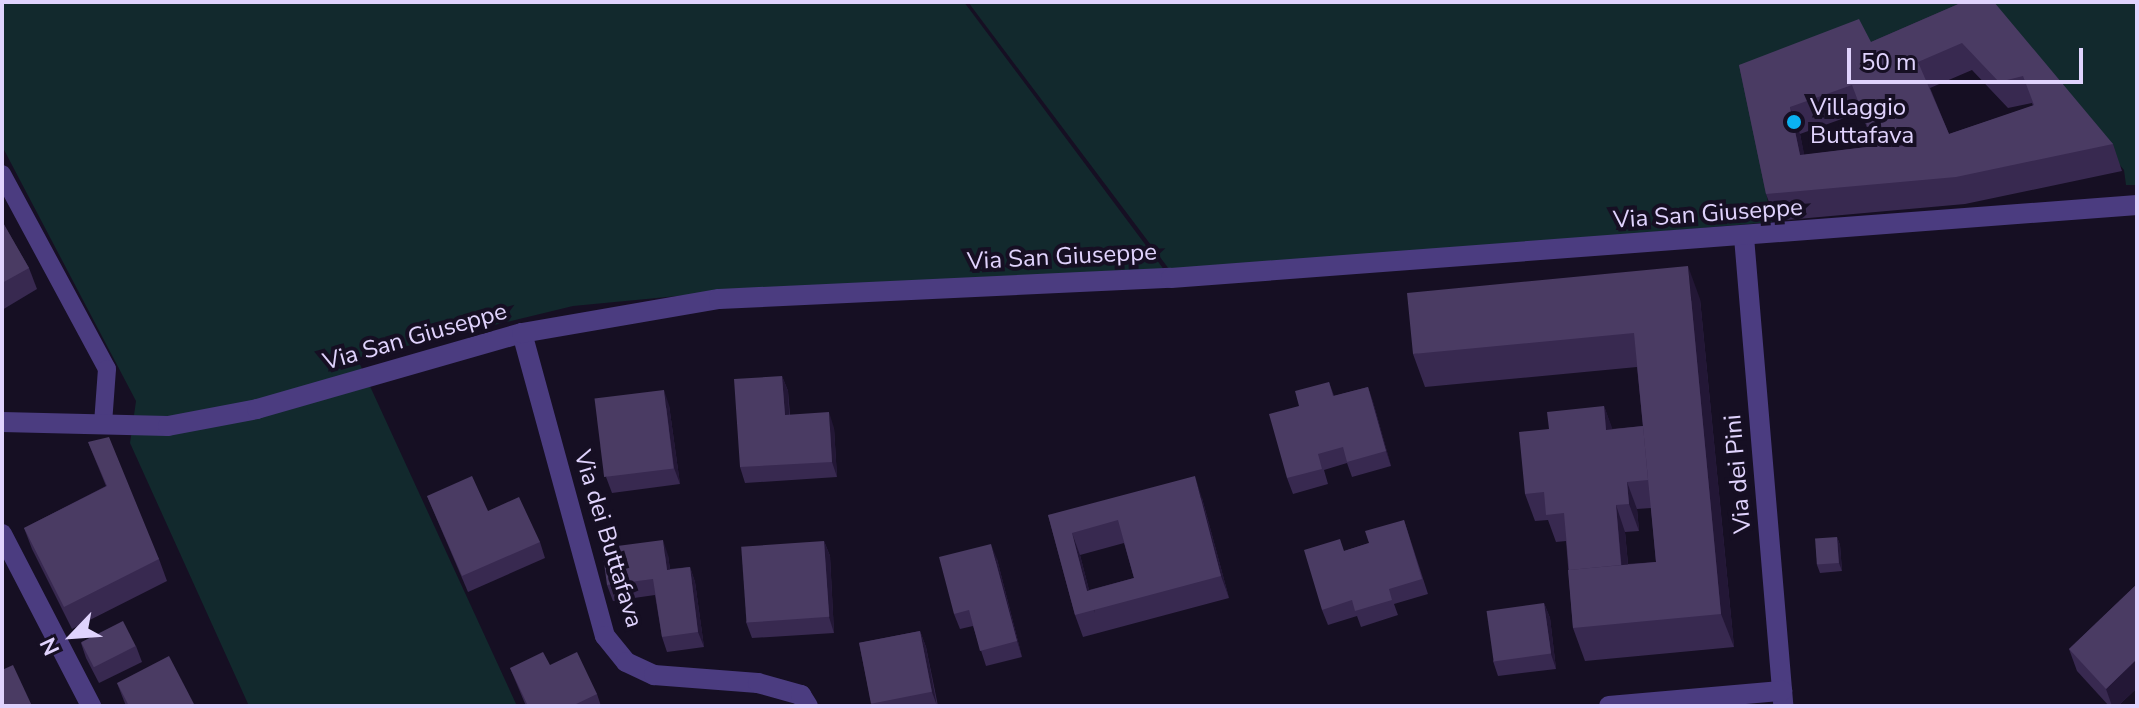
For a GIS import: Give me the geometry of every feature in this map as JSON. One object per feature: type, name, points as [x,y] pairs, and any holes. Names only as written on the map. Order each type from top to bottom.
[{"type":"street","name":"Via San Giuseppe","points":[[2,422],[168,426],[257,409],[522,333],[719,299],[1171,278],[2137,205]]},
{"type":"street","name":"Via dei Pini","points":[[1744,237],[1782,698]]},
{"type":"street","name":"Via dei Buttafava","points":[[522,333],[605,636],[626,662],[654,675],[758,683],[801,695],[808,706]]},
{"type":"street","points":[[2,534],[91,706]]},
{"type":"street","points":[[1609,706],[1782,698]]},
{"type":"lane","points":[[2,174],[107,369],[103,423]]},
{"type":"green space","points":[[2,2],[964,2],[1168,275],[709,293],[573,306],[357,358],[517,706],[249,706],[130,443],[136,401],[2,146]]},
{"type":"green space","points":[[968,2],[2137,2],[2137,185],[2126,185],[2124,170],[1995,17],[1745,87],[1772,222],[1172,273]]},
{"type":"building","name":"Villaggio Buttafava","points":[[1963,2],[1994,2],[2113,144],[1956,177],[1766,194],[1739,65],[1859,19],[1871,42]],"holes":[[[1962,43],[1999,82],[2023,76],[2034,105],[1949,134],[1918,62]],[[1852,85],[1875,146],[1800,155],[1790,107]]]},
{"type":"building","points":[[2,221],[29,268],[2,283]]},
{"type":"building","points":[[1688,266],[1721,614],[1573,628],[1568,570],[1656,562],[1634,333],[1413,354],[1407,293]]},
{"type":"building","points":[[782,376],[785,415],[829,412],[832,462],[740,467],[734,379]]},
{"type":"building","points":[[1329,382],[1333,396],[1368,387],[1386,451],[1347,462],[1343,447],[1318,454],[1322,469],[1287,478],[1269,414],[1299,406],[1295,391]]},
{"type":"building","points":[[664,390],[674,468],[604,477],[595,399]]},
{"type":"building","points":[[1604,406],[1606,430],[1643,426],[1648,480],[1627,482],[1629,504],[1616,505],[1621,565],[1569,570],[1564,513],[1546,515],[1544,492],[1525,494],[1519,432],[1549,429],[1547,412]]},
{"type":"building","points":[[109,437],[159,559],[64,607],[24,528],[107,486],[88,442]]},
{"type":"building","points":[[472,476],[488,511],[519,497],[540,542],[462,576],[427,496]]},
{"type":"building","points":[[1195,476],[1221,576],[1075,615],[1048,515]],"holes":[[[1118,520],[1134,578],[1087,591],[1072,533]]]},
{"type":"building","points":[[1404,520],[1422,579],[1389,589],[1392,600],[1355,611],[1352,600],[1322,610],[1304,550],[1340,539],[1344,551],[1369,543],[1365,531]]},
{"type":"building","points":[[1837,537],[1839,563],[1817,564],[1815,539]]},
{"type":"building","points":[[663,540],[667,570],[690,567],[698,632],[662,637],[653,579],[607,585],[602,548]]},
{"type":"building","points":[[824,541],[829,617],[747,623],[741,547]]},
{"type":"building","points":[[991,544],[1017,641],[980,651],[969,610],[954,614],[939,557]]},
{"type":"building","points":[[2137,584],[2137,659],[2106,689],[2069,649]]},
{"type":"building","points":[[1544,603],[1551,654],[1494,662],[1487,611]]},
{"type":"building","points":[[123,621],[136,646],[94,667],[81,642]]},
{"type":"building","points":[[920,631],[932,692],[871,704],[859,643]]},
{"type":"building","points":[[543,652],[550,665],[577,652],[597,694],[572,706],[528,706],[510,668]]},
{"type":"building","points":[[169,656],[195,706],[129,706],[117,683]]},
{"type":"building","points":[[13,665],[32,706],[2,706],[2,670]]},
{"type":"place","name":"Villaggio Buttafava","points":[[1794,122]]}]
